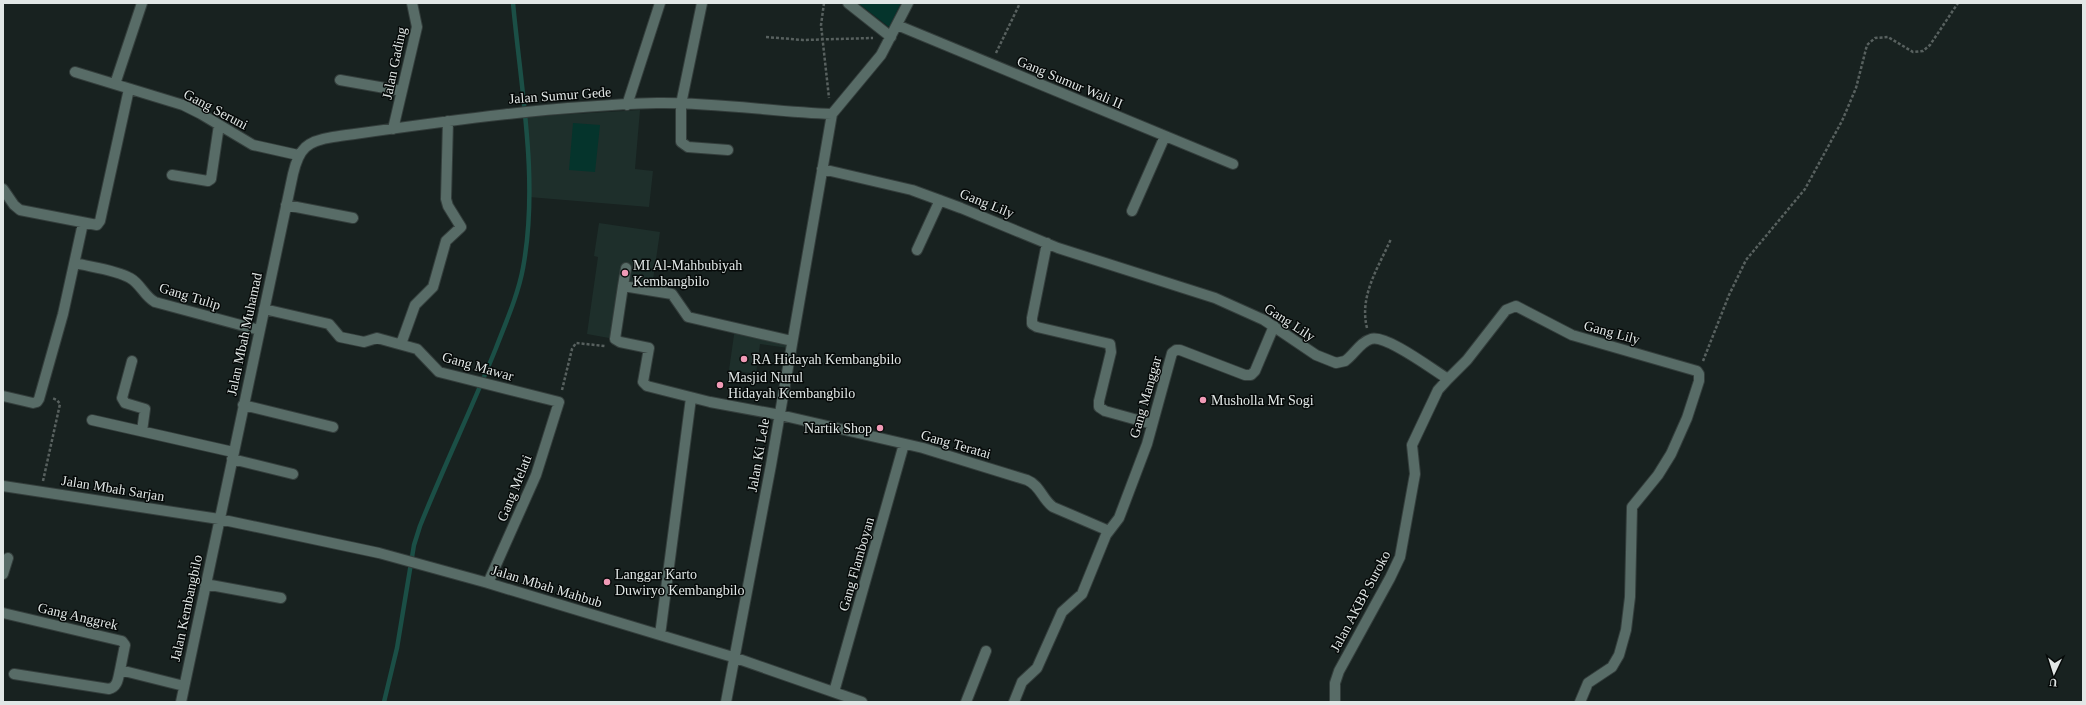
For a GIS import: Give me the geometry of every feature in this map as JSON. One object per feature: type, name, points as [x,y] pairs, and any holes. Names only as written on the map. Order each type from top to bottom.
[{"type":"street","points":[[115,84],[142,3]]},
{"type":"street","name":"Jalan Gading","points":[[393,129],[417,27],[412,3]]},
{"type":"street","points":[[627,105],[660,3]]},
{"type":"street","points":[[702,3],[682,104],[681,140],[682,144],[688,147],[728,150]]},
{"type":"street","points":[[848,3],[891,37]]},
{"type":"street","points":[[832,114],[882,54],[908,3]]},
{"type":"street","name":"Gang Sumur Wali II","points":[[897,25],[1233,164]]},
{"type":"street","name":"Gang Seruni","points":[[75,72],[186,106],[257,147],[298,155]]},
{"type":"street","points":[[340,80],[402,92]]},
{"type":"street","points":[[3,189],[14,205],[20,210],[94,226],[99,223],[130,89]]},
{"type":"street","name":"Jalan Sumur Gede","points":[[298,155],[307,145],[321,139],[530,111],[627,105],[682,104],[832,114]]},
{"type":"street","name":"Jalan Ki Lele","points":[[726,702],[736,658],[780,415],[832,114]]},
{"type":"street","points":[[401,344],[415,306],[433,287],[446,242],[462,227],[448,206],[446,199],[448,122]]},
{"type":"street","points":[[172,176],[208,180],[211,179],[219,125]]},
{"type":"street","points":[[1132,211],[1165,136]]},
{"type":"street","name":"Jalan Mbah Muhamad","points":[[219,519],[298,155]]},
{"type":"street","name":"Gang Lily","points":[[822,169],[905,188],[940,200],[1047,243],[1215,298],[1256,316],[1274,326],[1307,350],[1336,363],[1348,359],[1370,339]]},
{"type":"street","points":[[917,250],[940,200]]},
{"type":"street","points":[[286,205],[353,218]]},
{"type":"street","points":[[3,396],[35,403],[40,395],[63,314],[83,224]]},
{"type":"street","points":[[1047,243],[1032,324],[1037,327],[1110,344],[1111,352],[1099,401],[1099,407],[1104,411],[1152,424]]},
{"type":"street","name":"Gang Tulip","points":[[75,263],[128,277],[134,280],[149,298],[155,302],[259,330]]},
{"type":"street","points":[[616,340],[626,268]]},
{"type":"street","points":[[623,286],[672,294],[677,298],[685,314],[690,318],[734,326],[792,341]]},
{"type":"street","name":"Gang Lily","points":[[1448,379],[1467,360],[1506,310],[1513,306],[1520,307],[1572,335],[1690,368],[1698,373]]},
{"type":"street","name":"Gang Mawar","points":[[264,309],[329,324],[337,335],[342,337],[364,342],[377,338],[401,344],[419,351],[433,368],[439,372],[559,402]]},
{"type":"street","name":"Gang Manggar","points":[[1014,702],[1022,682],[1037,668],[1062,612],[1082,594],[1109,531],[1118,521],[1152,424],[1171,357],[1175,350],[1180,350],[1245,375],[1251,375],[1255,371],[1274,326]]},
{"type":"street","points":[[1370,339],[1380,338],[1390,343],[1448,379]]},
{"type":"street","name":"Gang Teratai","points":[[616,340],[650,348],[644,384],[691,398],[780,415],[937,452],[1027,480],[1038,487],[1047,502],[1053,507],[1109,531]]},
{"type":"street","points":[[132,362],[122,398],[125,402],[145,410],[146,414],[142,431]]},
{"type":"street","points":[[1580,702],[1588,683],[1612,667],[1619,655],[1626,630],[1630,597],[1632,507],[1658,475],[1678,441],[1699,381],[1698,373]]},
{"type":"street","name":"Jalan AKBP Suroko","points":[[1335,702],[1336,683],[1339,671],[1400,557],[1415,474],[1412,445],[1438,390],[1448,379]]},
{"type":"street","points":[[660,635],[691,398]]},
{"type":"street","name":"Gang Melati","points":[[488,583],[536,475],[559,402]]},
{"type":"street","points":[[243,406],[333,427]]},
{"type":"street","points":[[92,420],[142,431],[294,474]]},
{"type":"street","name":"Gang Flamboyan","points":[[834,692],[904,444]]},
{"type":"street","name":"Jalan Mbah Sarjan","points":[[3,486],[219,519]]},
{"type":"street","name":"Jalan Mbah Mahbub","points":[[219,519],[404,560],[488,583],[736,658],[862,702]]},
{"type":"street","name":"Jalan Kembangbilo","points":[[180,702],[219,519]]},
{"type":"street","points":[[3,574],[8,558]]},
{"type":"street","points":[[205,584],[282,598]]},
{"type":"street","name":"Gang Anggrek","points":[[3,613],[122,641],[125,647],[120,670]]},
{"type":"street","points":[[966,702],[986,651]]},
{"type":"street","points":[[14,674],[109,689],[114,688],[117,684],[120,670],[184,686]]},
{"type":"path","points":[[824,3],[821,25],[822,40],[832,114]]},
{"type":"path","points":[[990,64],[1020,3]]},
{"type":"path","points":[[1698,373],[1729,295],[1746,260],[1754,248],[1802,193],[1842,121],[1856,88],[1867,45],[1875,38],[1888,38],[1914,52],[1923,51],[1930,45],[1958,3]]},
{"type":"path","points":[[766,37],[822,40],[891,37]]},
{"type":"path","points":[[1370,339],[1364,312],[1366,295],[1391,239]]},
{"type":"path","points":[[559,402],[575,344],[580,342],[609,347],[616,340]]},
{"type":"path","points":[[40,395],[56,399],[60,404],[41,492]]},
{"type":"shaded area","points":[[640,110],[635,169],[653,171],[649,207],[529,197],[524,117]]},
{"type":"shaded area","name":"MI Al-Mahbubiyah Kembangbilo","points":[[599,223],[660,232],[651,293],[627,290],[620,340],[587,334],[598,257],[594,256]]},
{"type":"shaded area","name":"RA Hidayah Kembangbilo","points":[[735,328],[788,343],[788,348],[760,344],[756,374],[729,370]]},
{"type":"green space","points":[[858,3],[901,3],[889,27]]},
{"type":"green space","points":[[573,123],[600,125],[595,172],[569,170]]},
{"type":"waterway","points":[[384,702],[397,648],[414,545],[420,526],[508,318],[523,268],[527,235],[529,169],[524,102],[513,3]]},
{"type":"place","name":"MI Al-Mahbubiyah Kembangbilo","points":[[625,273]]},
{"type":"place","name":"RA Hidayah Kembangbilo","points":[[744,359]]},
{"type":"place","name":"Masjid Nurul Hidayah Kembangbilo","points":[[720,385]]},
{"type":"place","name":"Musholla Mr Sogi","points":[[1203,400]]},
{"type":"place","name":"Nartik Shop","points":[[880,428]]},
{"type":"place","name":"Langgar Karto Duwiryo Kembangbilo","points":[[607,582]]}]
